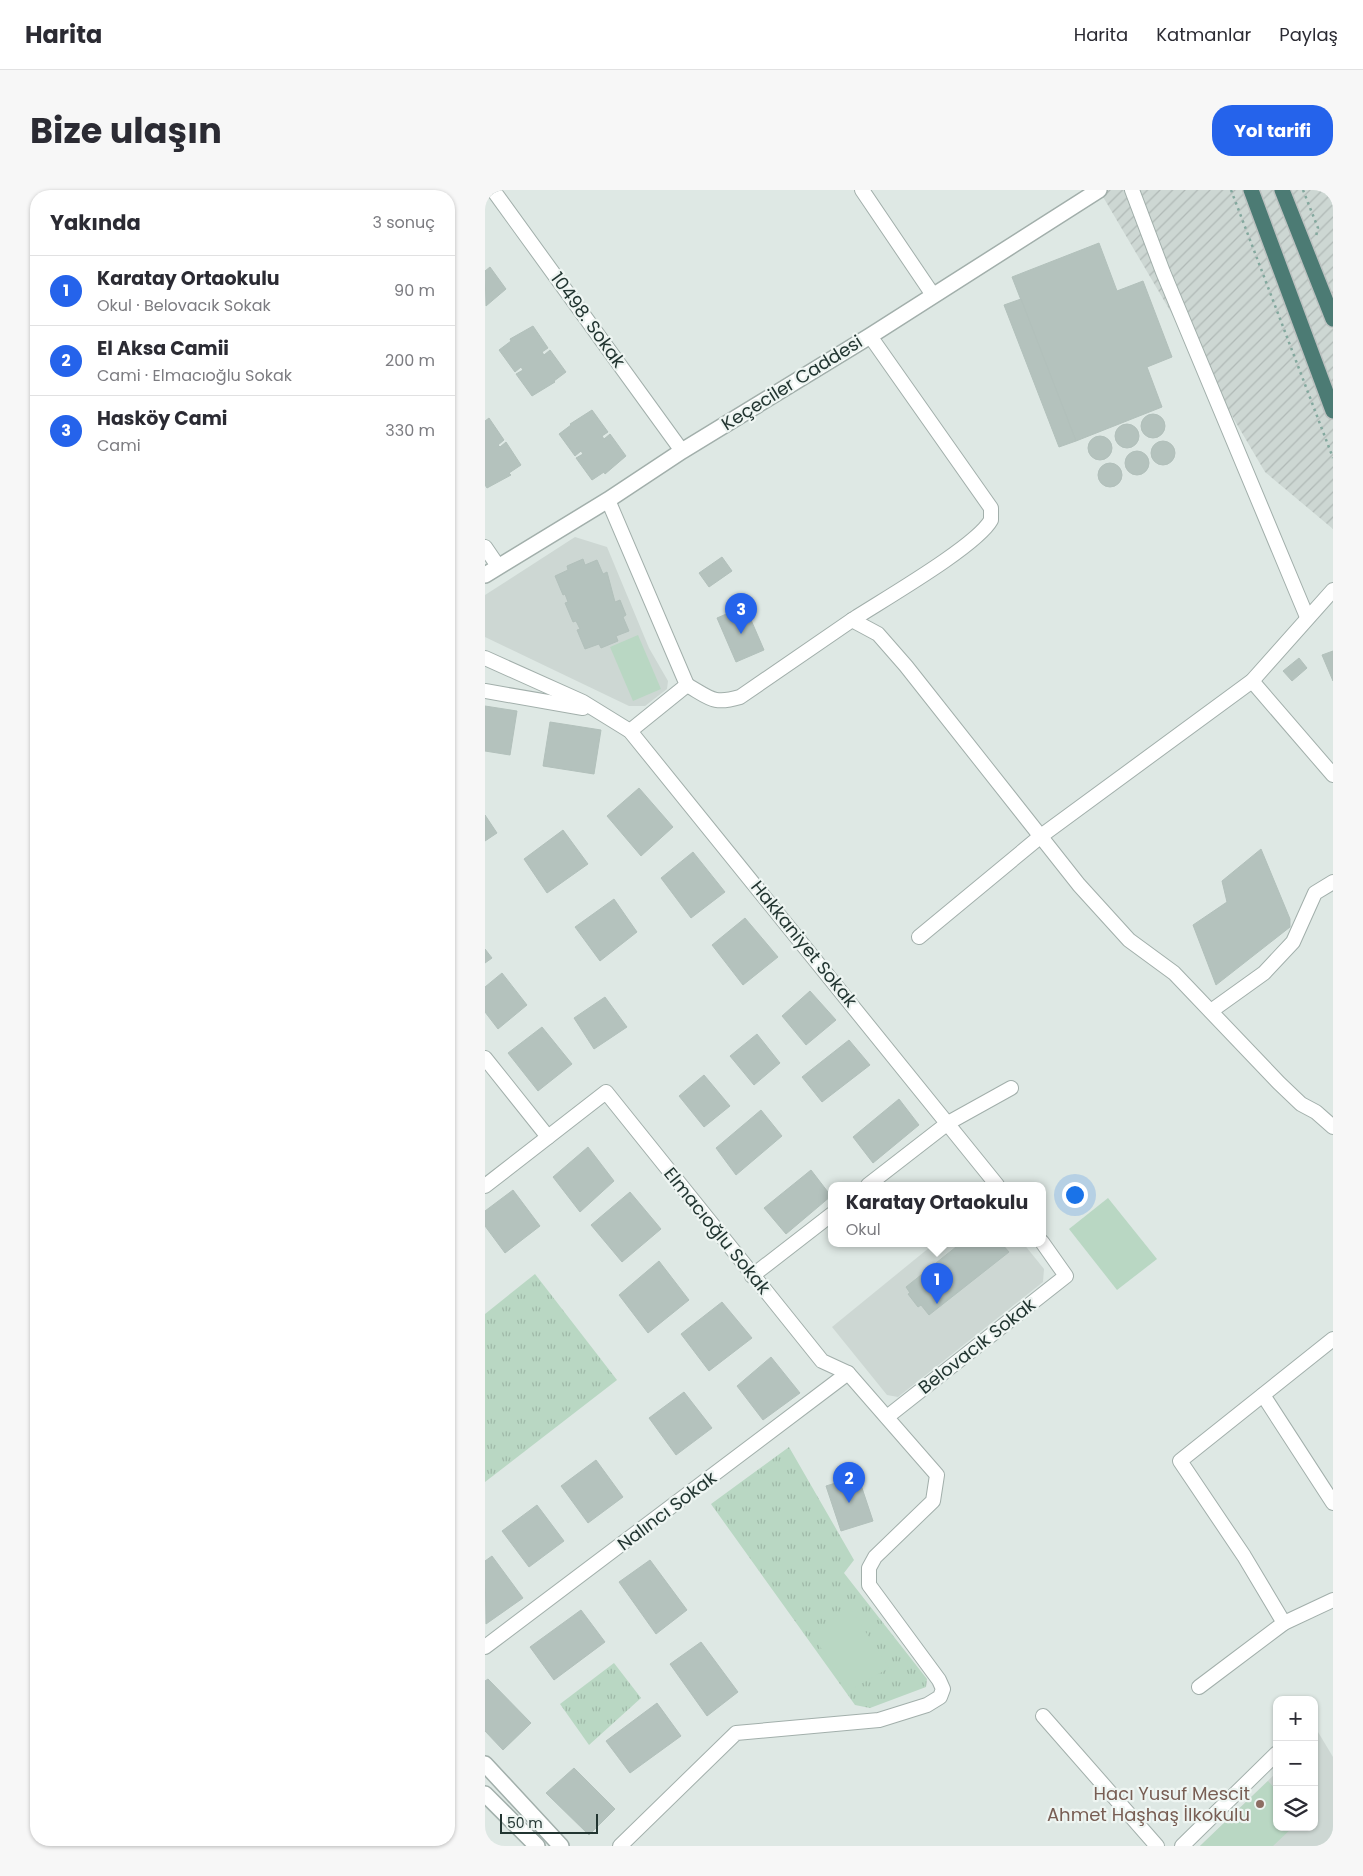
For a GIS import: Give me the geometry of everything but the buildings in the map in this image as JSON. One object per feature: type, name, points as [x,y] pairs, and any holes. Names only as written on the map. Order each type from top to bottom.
[{"type":"highway","points":[[1251,190],[1333,411]]},
{"type":"highway","points":[[1283,190],[1333,319]]},
{"type":"street","name":"10498. Sokak","points":[[493,190],[682,451]]},
{"type":"street","points":[[863,190],[933,295]]},
{"type":"street","name":"Keçeciler Caddesi","points":[[491,570],[608,500],[682,451],[870,336],[1099,190]]},
{"type":"street","points":[[1132,190],[1163,272],[1307,617]]},
{"type":"street","points":[[608,500],[687,685],[717,702],[740,697],[951,555],[980,534],[991,520],[991,508],[870,336]]},
{"type":"street","points":[[485,547],[491,570]]},
{"type":"street","points":[[919,937],[1041,836],[1252,681],[1333,590]]},
{"type":"street","points":[[852,620],[877,634],[906,666],[1079,885],[1129,940],[1174,973],[1301,1104],[1316,1112],[1333,1127]]},
{"type":"street","name":"Hakkaniyet Sokak","points":[[485,658],[601,712],[630,731],[995,1182]]},
{"type":"street","points":[[1252,681],[1333,775]]},
{"type":"street","points":[[630,731],[687,685]]},
{"type":"street","name":"Hakkaniyet Sokak","points":[[485,691],[601,712]]},
{"type":"street","points":[[1211,1011],[1264,973],[1293,942],[1315,893],[1333,882]]},
{"type":"street","points":[[485,1058],[548,1137]]},
{"type":"street","points":[[872,1182],[948,1123],[1011,1088]]},
{"type":"street","name":"Elmacıoğlu Sokak","points":[[485,1186],[606,1092],[822,1361],[848,1373],[937,1475],[933,1501],[875,1558],[869,1568],[869,1585],[939,1680],[943,1690],[940,1697],[927,1705],[879,1720],[736,1733],[620,1846]]},
{"type":"street","points":[[752,1276],[828,1217]]},
{"type":"street","name":"Belovacık Sokak","points":[[887,1417],[1066,1276],[1046,1247]]},
{"type":"street","points":[[1284,1623],[1244,1556],[1180,1461],[1333,1340]]},
{"type":"street","name":"Nalıncı Sokak","points":[[485,1647],[848,1373]]},
{"type":"street","points":[[1263,1395],[1333,1503]]},
{"type":"street","points":[[1199,1687],[1284,1623],[1333,1600]]},
{"type":"street","points":[[1043,1716],[1157,1846]]},
{"type":"street","points":[[1182,1846],[1273,1757]]},
{"type":"street","points":[[485,1764],[561,1846]]},
{"type":"street","points":[[485,1794],[537,1846]]},
{"type":"path","points":[[1231,190],[1333,458]]},
{"type":"path","points":[[1303,190],[1318,228],[1317,235],[1303,242]]},
{"type":"shaded area","points":[[1099,190],[1333,190],[1333,529],[1265,472]]},
{"type":"shaded area","points":[[575,537],[607,547],[649,648],[668,681],[667,689],[645,706],[629,706],[485,637],[485,595]]},
{"type":"shaded area","points":[[930,1247],[1026,1247],[1044,1269],[1043,1282],[898,1397],[887,1395],[832,1327]]},
{"type":"shaded area","name":"Hacı Yusuf Mescit Ahmet Haşhaş İlkokulu","points":[[1318,1732],[1333,1757],[1333,1846],[1200,1846],[1273,1776],[1273,1831],[1318,1831]]},
{"type":"green space","points":[[638,635],[661,689],[633,701],[610,647]]},
{"type":"green space","points":[[1108,1198],[1157,1259],[1117,1290],[1069,1229]]},
{"type":"green space","points":[[535,1274],[617,1380],[485,1482],[485,1314]]},
{"type":"green space","points":[[789,1447],[854,1560],[844,1573],[927,1679],[926,1687],[870,1708],[855,1705],[711,1504]]},
{"type":"green space","points":[[849,1606],[889,1668],[852,1689],[811,1635]]},
{"type":"green space","points":[[614,1663],[641,1698],[589,1745],[560,1704]]},
{"type":"green space","points":[[1268,1781],[1273,1787],[1273,1831],[1289,1831],[1273,1846],[1200,1846]]},
{"type":"place","name":"Hasköy Cami","points":[[741,634]]},
{"type":"place","name":"Karatay Ortaokulu","points":[[937,1304]]},
{"type":"place","name":"El Aksa Camii","points":[[849,1503]]},
{"type":"place","name":"Hacı Yusuf Mescit Ahmet Haşhaş İlkokulu","points":[[1260,1804]]}]
